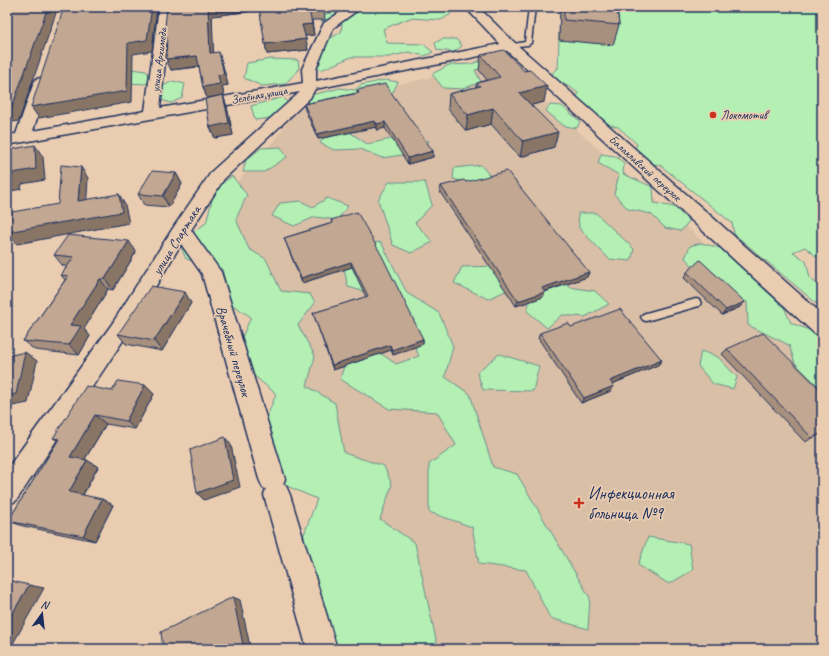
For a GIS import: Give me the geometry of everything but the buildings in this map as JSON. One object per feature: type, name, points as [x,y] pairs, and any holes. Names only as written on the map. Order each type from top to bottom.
[{"type":"street","name":"улица Архимеда","points":[[152,114],[165,7]]},
{"type":"street","points":[[310,86],[309,69],[328,26],[356,7]]},
{"type":"street","name":"Балаклавский переулок","points":[[471,7],[510,46],[822,327]]},
{"type":"street","name":"Зелёная улица","points":[[7,140],[310,86],[510,46]]},
{"type":"street","points":[[23,137],[44,72]]},
{"type":"street","name":"улица Спартака","points":[[7,492],[119,330],[181,230],[218,175],[305,95],[310,86]]},
{"type":"street","name":"Врачебный переулок","points":[[181,230],[211,272],[322,649]]},
{"type":"street","points":[[7,461],[32,454]]},
{"type":"lane","points":[[510,46],[528,43],[532,7]]},
{"type":"lane","points":[[646,317],[696,303]]},
{"type":"shaded area","name":"Инфекционная больница №9","points":[[500,62],[697,236],[822,357],[822,649],[391,649],[223,197],[261,157],[300,106]]},
{"type":"green space","points":[[366,7],[444,7],[451,14],[441,20],[410,18],[383,29],[387,43],[423,44],[433,52],[425,56],[409,52],[389,57],[351,57],[321,70],[313,66],[328,40],[341,32],[342,24],[321,21],[321,15],[340,11],[365,10]]},
{"type":"green space","name":"Локомотив","points":[[560,7],[822,7],[822,257],[817,257],[805,247],[793,252],[806,261],[810,278],[822,289],[822,308],[734,234],[732,223],[660,165],[648,163],[635,149],[637,144],[618,127],[602,123],[577,100],[578,93],[551,75],[556,69],[558,69]]},
{"type":"green space","points":[[442,39],[456,39],[462,46],[454,52],[437,50],[435,43]]},
{"type":"green space","points":[[493,56],[497,65],[475,70],[481,82],[462,89],[443,88],[432,74],[449,65],[471,64]]},
{"type":"green space","points":[[271,59],[298,60],[299,69],[285,84],[262,86],[244,78],[247,63]]},
{"type":"green space","points":[[133,69],[146,71],[152,78],[146,84],[127,83],[122,74]]},
{"type":"green space","points":[[385,80],[398,82],[393,92],[313,110],[299,104],[307,96],[340,88],[355,90],[361,85]]},
{"type":"green space","points":[[173,81],[185,84],[182,98],[171,103],[161,100],[163,86]]},
{"type":"green space","points":[[283,97],[288,103],[271,118],[255,120],[251,106]]},
{"type":"green space","points":[[550,105],[562,106],[580,121],[577,128],[564,126],[546,111]]},
{"type":"green space","points":[[345,129],[367,144],[406,136],[429,141],[421,152],[382,158],[360,149],[334,150],[320,143],[326,133]]},
{"type":"green space","points":[[281,147],[287,157],[264,172],[243,172],[246,160],[261,148]]},
{"type":"green space","points":[[601,154],[615,156],[624,163],[623,174],[653,187],[654,203],[674,207],[689,221],[681,231],[665,228],[651,214],[628,209],[614,194],[619,175],[598,163]]},
{"type":"green space","points":[[481,165],[490,176],[474,184],[453,179],[454,168]]},
{"type":"green space","points":[[232,176],[247,195],[236,219],[249,249],[266,259],[281,291],[310,294],[315,303],[298,325],[315,356],[307,386],[335,403],[344,453],[384,466],[392,485],[380,519],[415,543],[438,649],[333,649],[303,537],[317,499],[280,483],[266,419],[276,394],[252,374],[242,337],[251,317],[231,304],[222,269],[186,259],[179,242],[206,223],[215,188]]},
{"type":"green space","points":[[389,182],[425,182],[432,205],[415,223],[433,242],[411,253],[393,245],[378,200]]},
{"type":"green space","points":[[327,198],[348,206],[337,220],[315,217],[294,226],[272,216],[280,203],[300,201],[313,207]]},
{"type":"green space","points":[[578,213],[596,213],[634,249],[631,261],[609,259],[579,228]]},
{"type":"green space","points":[[381,242],[407,293],[439,313],[453,346],[445,377],[470,394],[493,467],[517,474],[590,598],[588,629],[550,618],[526,570],[479,564],[472,527],[429,512],[429,464],[456,445],[437,412],[389,409],[340,379],[348,353],[370,346],[396,364],[419,356],[394,300],[348,287],[342,260],[358,245]]},
{"type":"green space","points":[[701,243],[720,248],[784,307],[791,323],[820,334],[822,338],[822,390],[795,363],[789,345],[748,325],[747,302],[719,294],[685,258],[690,246]]},
{"type":"green space","points":[[498,266],[560,270],[569,287],[595,291],[609,304],[585,317],[562,315],[547,328],[527,311],[532,292],[514,287],[488,299],[454,283],[462,267]]},
{"type":"green space","points":[[701,351],[718,357],[737,377],[733,389],[713,384],[698,366]]},
{"type":"green space","points":[[499,354],[539,366],[533,391],[483,390],[477,372]]},
{"type":"green space","points":[[648,537],[689,544],[693,570],[669,584],[638,565]]},
{"type":"place","name":"Локомотив","points":[[713,115]]},
{"type":"place","name":"Инфекционная больница №9","points":[[579,503]]}]
